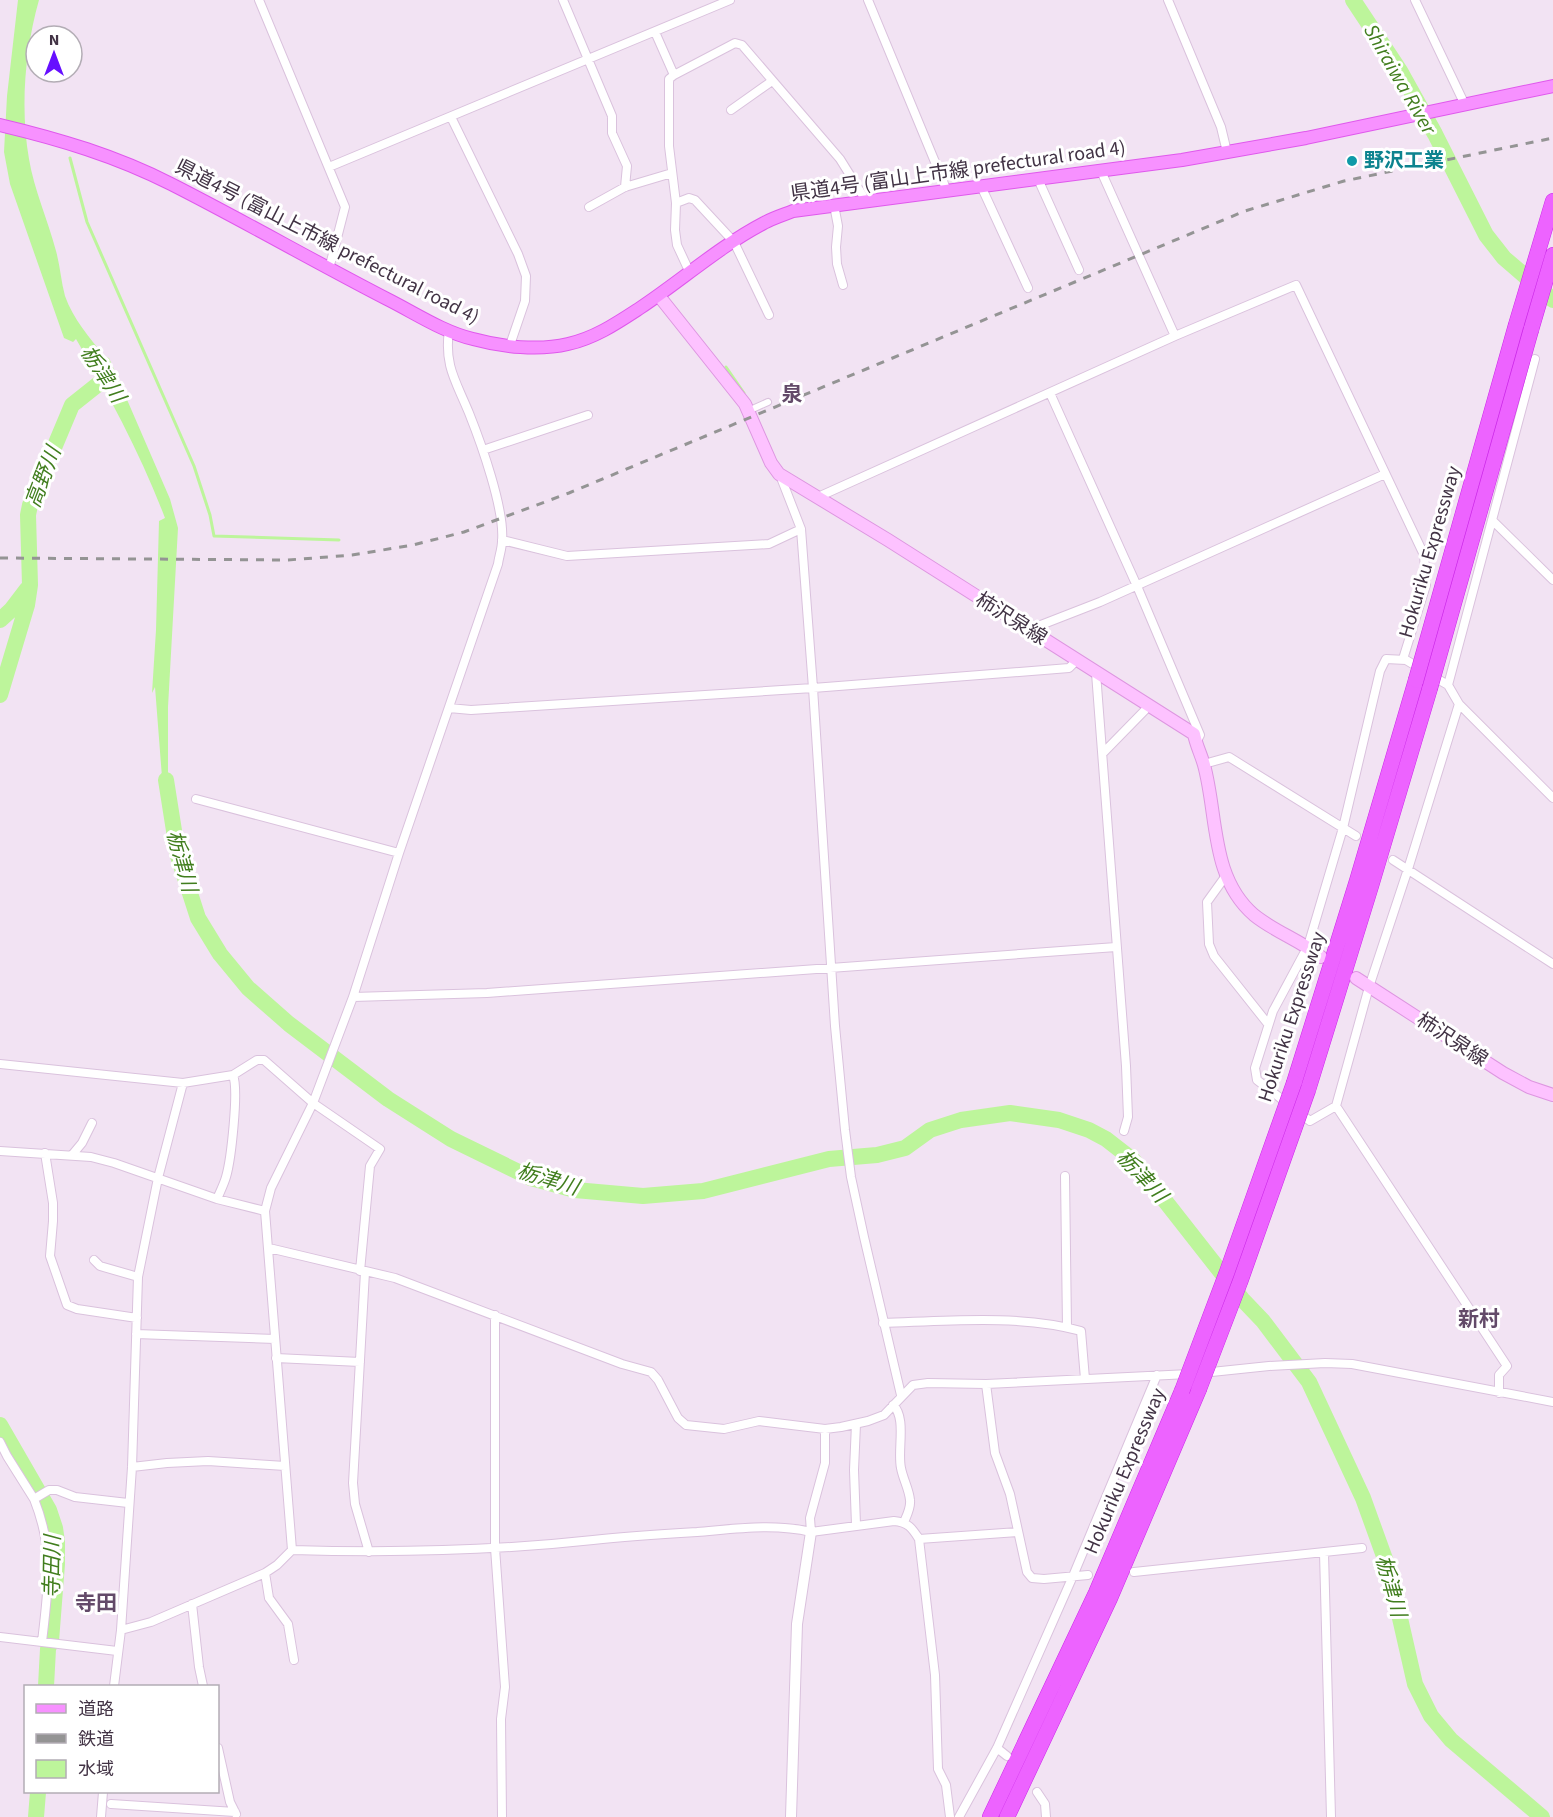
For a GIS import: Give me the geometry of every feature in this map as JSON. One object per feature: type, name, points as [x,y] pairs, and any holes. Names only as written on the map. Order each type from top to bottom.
[{"type":"highway","name":"Hokuriku Expressway","points":[[990,1817],[1096,1593],[1182,1391],[1301,1087],[1357,881],[1553,201]]},
{"type":"highway","name":"Hokuriku Expressway","points":[[1007,1817],[1110,1599],[1199,1389],[1240,1282],[1301,1087],[1371,886],[1430,688],[1553,255]]},
{"type":"main road","points":[[1465,105],[1553,86]]},
{"type":"main road","name":"県道4号 (富山上市線 prefectural road 4)","points":[[0,125],[53,137],[124,162],[170,183],[328,269],[449,330],[472,339],[533,347],[567,345],[599,334],[659,296],[765,222],[793,211],[1101,171],[1227,152],[1465,105]]},
{"type":"main road","points":[[659,296],[735,390],[748,411],[771,463],[779,474]]},
{"type":"main road","name":"柿沢泉線","points":[[779,474],[1194,734],[1204,764],[1225,877],[1240,901],[1255,915],[1281,933],[1308,946],[1321,957]]},
{"type":"main road","name":"柿沢泉線","points":[[1356,978],[1503,1073],[1529,1087],[1553,1095]]},
{"type":"street","points":[[259,0],[345,207],[328,269]]},
{"type":"street","points":[[563,0],[612,116],[612,133],[627,166],[625,187]]},
{"type":"street","points":[[328,167],[730,0]]},
{"type":"street","points":[[868,0],[947,191]]},
{"type":"street","points":[[1168,0],[1221,127],[1227,152]]},
{"type":"street","points":[[1415,0],[1465,105]]},
{"type":"street","points":[[655,32],[674,75]]},
{"type":"street","points":[[690,273],[677,245],[675,230],[676,203],[669,146],[669,79],[735,43],[742,45],[840,159],[864,201]]},
{"type":"street","points":[[731,110],[772,81]]},
{"type":"street","points":[[451,117],[518,254],[526,276],[525,301],[510,345]]},
{"type":"street","points":[[1101,171],[1175,336]]},
{"type":"street","points":[[589,207],[625,187],[672,173]]},
{"type":"street","points":[[1038,179],[1079,270]]},
{"type":"street","points":[[981,186],[1028,288]]},
{"type":"street","points":[[676,203],[689,198],[696,200],[734,242],[769,315]]},
{"type":"street","points":[[834,205],[838,226],[837,264],[843,285]]},
{"type":"street","points":[[818,497],[1175,336],[1296,285],[1424,555],[1426,585],[1403,659]]},
{"type":"street","points":[[121,1630],[151,1622],[265,1573],[278,1565],[292,1550],[265,1211],[271,1188],[313,1103],[352,998],[498,564],[502,540],[501,519],[483,450],[451,373],[446,350],[449,330]]},
{"type":"street","points":[[1448,685],[1535,359]]},
{"type":"street","points":[[1050,393],[1137,586],[1200,735],[1196,743]]},
{"type":"street","points":[[748,411],[768,402]]},
{"type":"street","points":[[483,450],[588,415]]},
{"type":"street","points":[[779,474],[801,529],[835,1026],[851,1177],[901,1395]]},
{"type":"street","points":[[1028,630],[1137,586],[1385,474]]},
{"type":"street","points":[[1491,520],[1553,580]]},
{"type":"street","points":[[502,540],[567,556],[769,544],[801,529]]},
{"type":"street","points":[[1459,704],[1369,987],[1336,1106],[1311,1121],[1257,1080],[1255,1068],[1268,1024],[1308,946],[1343,828],[1380,671],[1386,659],[1403,659],[1448,685],[1459,704],[1553,798]]},
{"type":"street","points":[[449,708],[471,710],[813,688],[1069,668],[1077,660]]},
{"type":"street","points":[[1096,673],[1128,1107],[1124,1131]]},
{"type":"street","points":[[1103,753],[1149,706]]},
{"type":"street","points":[[1204,764],[1229,757],[1356,836]]},
{"type":"street","points":[[196,799],[399,853]]},
{"type":"street","points":[[1393,861],[1553,964]]},
{"type":"street","points":[[1225,877],[1207,902],[1209,944],[1214,956],[1268,1024]]},
{"type":"street","points":[[352,998],[487,993],[1116,947]]},
{"type":"street","points":[[0,1064],[183,1083],[232,1076],[257,1060],[264,1060],[313,1103],[380,1149],[370,1166],[362,1272],[360,1362],[353,1483],[355,1504],[369,1552]]},
{"type":"street","points":[[217,1199],[226,1177],[229,1161],[236,1091],[232,1076]]},
{"type":"street","points":[[114,1685],[121,1630],[132,1467],[138,1277],[158,1178],[183,1083]]},
{"type":"street","points":[[1336,1106],[1507,1366],[1499,1375],[1499,1393]]},
{"type":"street","points":[[72,1155],[82,1143],[92,1123]]},
{"type":"street","points":[[0,1151],[91,1157],[217,1199],[265,1211]]},
{"type":"street","points":[[45,1153],[49,1166],[53,1212],[50,1256],[67,1305],[77,1309],[137,1318]]},
{"type":"street","points":[[1065,1176],[1067,1327]]},
{"type":"street","points":[[269,1248],[362,1272],[395,1278],[622,1364],[651,1372],[658,1380],[678,1418],[686,1425],[724,1429],[759,1421],[825,1429],[856,1424],[884,1415],[913,1385],[928,1383],[986,1384],[1217,1373],[1269,1366],[1325,1363],[1352,1364],[1553,1402]]},
{"type":"street","points":[[94,1260],[100,1266],[138,1277]]},
{"type":"street","points":[[495,1314],[495,1548],[505,1687],[501,1719],[502,1817]]},
{"type":"street","points":[[883,1323],[992,1320],[1067,1327],[1081,1331],[1085,1379]]},
{"type":"street","points":[[136,1334],[275,1339]]},
{"type":"street","points":[[276,1358],[360,1362]]},
{"type":"street","points":[[959,1817],[997,1748],[1157,1376]]},
{"type":"street","points":[[986,1384],[996,1453],[1010,1494],[1027,1572],[1032,1578],[1044,1579],[1088,1575]]},
{"type":"street","points":[[893,1405],[898,1409],[900,1418],[900,1467],[910,1501],[910,1510],[904,1522]]},
{"type":"street","points":[[856,1424],[854,1470],[856,1525]]},
{"type":"street","points":[[792,1817],[797,1624],[811,1532],[810,1518],[825,1463],[825,1429]]},
{"type":"street","points":[[0,1442],[34,1499],[47,1541],[49,1564],[42,1642]]},
{"type":"street","points":[[132,1467],[167,1462],[208,1461],[285,1466]]},
{"type":"street","points":[[34,1499],[49,1490],[57,1490],[75,1497],[128,1503]]},
{"type":"street","points":[[292,1550],[369,1552],[495,1548],[621,1536],[749,1528],[800,1529],[811,1532],[856,1525],[904,1522],[913,1528],[919,1539],[935,1676],[938,1769],[946,1785],[950,1817]]},
{"type":"street","points":[[919,1539],[1018,1532]]},
{"type":"street","points":[[1134,1572],[1362,1548]]},
{"type":"street","points":[[1324,1553],[1331,1817]]},
{"type":"street","points":[[265,1573],[269,1598],[288,1624],[294,1660]]},
{"type":"street","points":[[192,1604],[203,1685]]},
{"type":"street","points":[[0,1637],[117,1651]]},
{"type":"street","points":[[997,1748],[1007,1756]]},
{"type":"street","points":[[219,1752],[230,1802],[236,1814]]},
{"type":"street","points":[[1037,1792],[1045,1804],[1046,1817]]},
{"type":"street","points":[[101,1817],[103,1793]]},
{"type":"street","points":[[111,1804],[236,1814]]},
{"type":"water","points":[[18,0],[39,0],[33,24],[24,24],[25,120],[31,171],[56,251],[65,296],[82,328],[105,357],[109,358],[170,499],[178,528],[168,707],[168,816],[163,790],[155,687],[152,693],[159,521],[165,518],[135,449],[101,383],[76,339],[73,342],[64,338],[10,184],[4,152],[7,96]]},
{"type":"waterway","name":"Shiraiwa River","points":[[1353,0],[1400,71],[1486,235],[1504,258],[1553,300]]},
{"type":"waterway","points":[[70,158],[87,222],[194,466],[210,515],[214,536],[339,540]]},
{"type":"waterway","points":[[726,367],[744,393]]},
{"type":"waterway","name":"高野川","points":[[0,695],[27,605],[30,585],[28,515],[30,505],[72,405],[106,378]]},
{"type":"waterway","name":"高野川","points":[[0,620],[27,589]]},
{"type":"waterway","name":"栃津川","points":[[166,780],[178,856],[198,918],[220,954],[248,988],[289,1024],[388,1099],[451,1139],[531,1178],[575,1190],[643,1196],[703,1191],[829,1159],[877,1155],[905,1148],[930,1130],[961,1120],[1010,1113],[1059,1120],[1089,1130],[1106,1139],[1133,1160],[1242,1299],[1263,1321],[1309,1382],[1363,1498],[1389,1570],[1415,1684],[1431,1716],[1451,1740],[1542,1817]]},
{"type":"waterway","name":"寺田川","points":[[0,1425],[49,1510],[55,1528],[57,1564],[46,1685]]},
{"type":"waterway","name":"寺田川","points":[[36,1817],[38,1793]]},
{"type":"railway","points":[[0,558],[288,560],[352,555],[413,545],[464,532],[569,493],[1245,211],[1344,181],[1553,138]]},
{"type":"place","name":"野沢工業","points":[[1352,161]]},
{"type":"district","name":"泉","points":[[792,394]]},
{"type":"district","name":"新村","points":[[1479,1319]]},
{"type":"district","name":"寺田","points":[[96,1603]]}]
